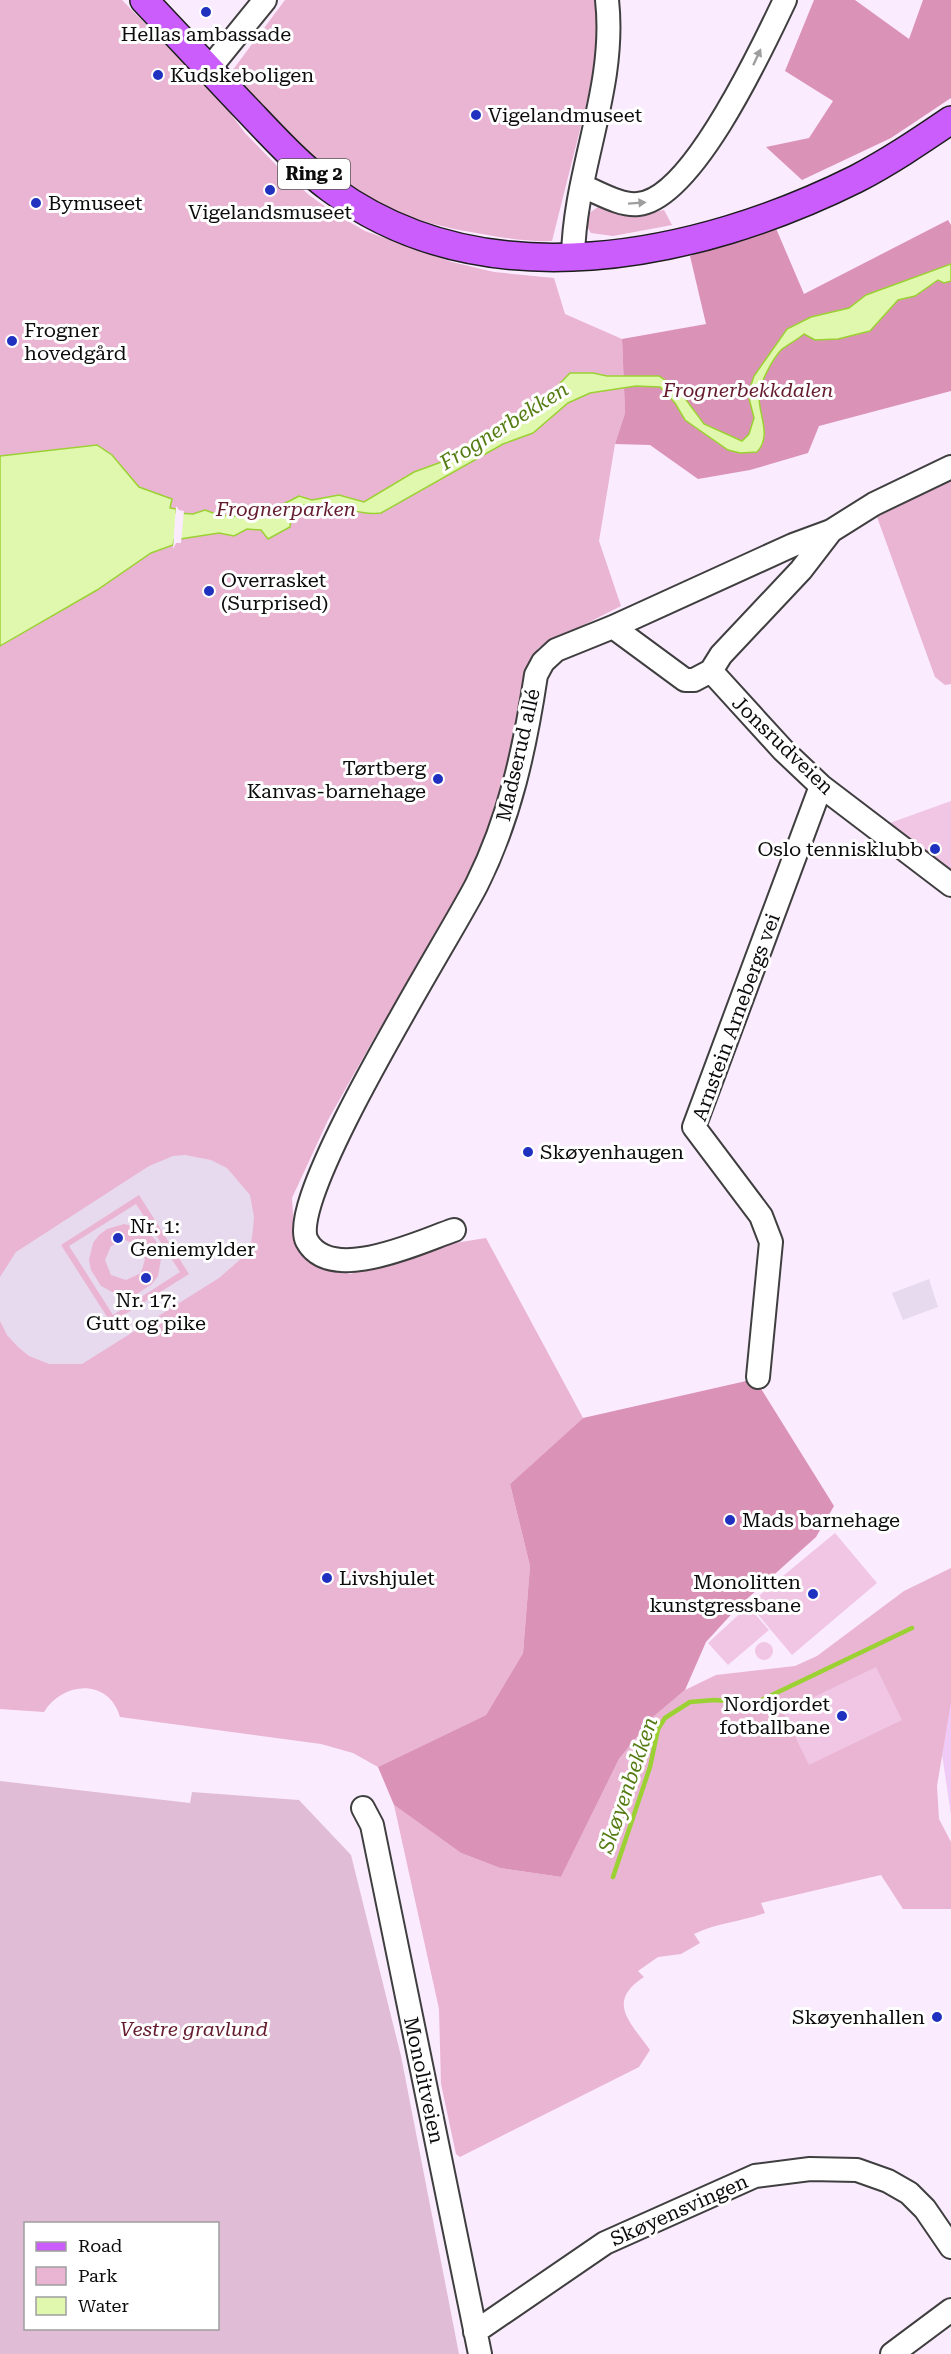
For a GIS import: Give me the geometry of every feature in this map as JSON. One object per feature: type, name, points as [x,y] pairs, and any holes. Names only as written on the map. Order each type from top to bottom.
[{"type":"main road","name":"Ring 2","points":[[144,0],[305,167],[332,189],[406,230],[471,248],[506,254],[573,258],[609,256],[651,249],[721,231],[814,198],[862,176],[951,120]]},
{"type":"street","points":[[209,69],[265,0]]},
{"type":"street","points":[[573,258],[575,213],[609,54],[607,0]]},
{"type":"street","points":[[582,186],[627,204],[638,204],[657,197],[666,190],[712,136],[731,107],[784,0]]},
{"type":"street","name":"Madserud allé","points":[[454,1230],[368,1259],[350,1261],[330,1259],[316,1252],[307,1241],[304,1231],[311,1202],[344,1123],[389,1035],[477,884],[500,832],[515,785],[536,675],[543,662],[556,650],[613,627],[793,545],[831,531],[874,504],[951,467]]},
{"type":"street","points":[[613,627],[685,680],[694,680],[711,671],[721,655],[801,570],[831,531]]},
{"type":"street","name":"Jonsrudveien","points":[[711,671],[783,750],[821,786],[951,885]]},
{"type":"street","name":"Arnstein Arnebergs vei","points":[[758,1377],[771,1242],[761,1216],[694,1126],[821,786]]},
{"type":"street","name":"Monolitveien","points":[[363,1808],[372,1825],[480,2354]]},
{"type":"street","name":"Skøyensvingen","points":[[475,2332],[605,2243],[755,2176],[810,2169],[856,2170],[888,2181],[909,2193],[925,2209],[951,2247]]},
{"type":"street","points":[[892,2354],[951,2310]]},
{"type":"shaded area","name":"Oslo tennisklubb","points":[[951,801],[951,874],[887,824]]},
{"type":"shaded area","points":[[185,1155],[211,1160],[227,1168],[250,1195],[254,1217],[253,1229],[251,1244],[243,1257],[219,1278],[82,1364],[49,1364],[29,1356],[7,1335],[0,1321],[0,1277],[16,1252],[149,1166],[173,1156]],"holes":[[[139,1195],[189,1274],[111,1323],[61,1245]]]},
{"type":"shaded area","points":[[136,1204],[180,1272],[113,1315],[69,1246]],"holes":[[[124,1224],[142,1228],[156,1241],[161,1259],[158,1276],[152,1284],[137,1294],[118,1295],[101,1286],[91,1270],[89,1260],[93,1243],[107,1229]]]},
{"type":"shaded area","points":[[125,1240],[139,1246],[145,1259],[141,1273],[126,1280],[111,1275],[105,1260],[111,1246]]},
{"type":"shaded area","points":[[929,1279],[938,1307],[903,1320],[892,1293]]},
{"type":"shaded area","name":"Monolitten kunstgressbane","points":[[835,1533],[877,1583],[792,1655],[749,1604]]},
{"type":"shaded area","points":[[748,1606],[769,1630],[728,1665],[708,1643]]},
{"type":"shaded area","points":[[764,1642],[770,1645],[773,1651],[770,1657],[764,1660],[758,1657],[755,1651],[758,1645]]},
{"type":"shaded area","name":"Nordjordet fotballbane","points":[[876,1667],[902,1720],[809,1765],[783,1712]]},
{"type":"shaded area","points":[[951,1702],[951,1815],[942,1754]]},
{"type":"green space","name":"Frognerparken","points":[[0,0],[122,0],[221,101],[245,133],[278,167],[309,195],[334,213],[365,231],[452,262],[494,272],[554,278],[565,314],[622,339],[625,413],[615,444],[599,541],[621,606],[538,648],[495,819],[472,874],[432,948],[377,1033],[328,1120],[292,1198],[294,1231],[311,1258],[350,1274],[418,1249],[486,1238],[583,1418],[510,1484],[530,1566],[523,1653],[486,1715],[378,1767],[353,1753],[321,1744],[120,1717],[114,1704],[106,1695],[85,1688],[62,1694],[44,1712],[0,1709]]},
{"type":"green space","points":[[285,0],[594,0],[599,34],[595,70],[552,241],[501,237],[429,223],[393,210],[362,195],[310,155],[232,71]]},
{"type":"green space","points":[[814,0],[855,0],[909,39],[923,0],[951,0],[951,98],[891,138],[802,180],[766,147],[809,138],[833,101],[785,71]]},
{"type":"green space","points":[[598,207],[631,214],[664,210],[672,225],[613,236],[591,233],[585,223],[588,214]]},
{"type":"green space","name":"Frognerbekkdalen","points":[[948,220],[951,225],[951,391],[819,426],[808,453],[750,470],[698,479],[650,445],[615,444],[625,413],[622,339],[706,324],[690,256],[775,226],[804,294]]},
{"type":"green space","points":[[951,480],[951,684],[945,685],[935,677],[877,517]]},
{"type":"green space","points":[[755,1379],[834,1506],[816,1537],[739,1606],[706,1642],[685,1690],[653,1717],[619,1759],[561,1877],[500,1868],[461,1853],[394,1805],[378,1767],[486,1715],[523,1653],[530,1566],[510,1484],[583,1418]]},
{"type":"green space","points":[[951,1568],[951,1702],[937,1786],[939,1819],[951,1842],[951,1909],[903,1909],[881,1875],[761,1903],[765,1913],[711,1927],[694,1934],[700,1943],[681,1954],[658,1957],[638,1971],[644,1977],[632,1986],[626,1995],[625,2013],[650,2050],[639,2067],[460,2157],[456,2154],[441,2084],[439,2009],[394,1805],[461,1853],[500,1868],[561,1877],[619,1759],[653,1717],[685,1690],[716,1675],[795,1666],[817,1656],[904,1591]]},
{"type":"green space","name":"Vestre gravlund","points":[[0,1781],[190,1803],[192,1792],[299,1800],[351,1855],[401,2056],[459,2354],[0,2354]]},
{"type":"water","name":"Frognerbekken","points":[[951,264],[951,281],[944,283],[938,280],[915,296],[898,300],[870,331],[838,339],[815,340],[804,334],[781,350],[761,386],[759,397],[764,439],[757,452],[740,453],[728,450],[685,420],[675,403],[660,387],[636,386],[590,393],[568,403],[533,433],[503,444],[381,513],[359,512],[325,505],[303,505],[292,510],[290,527],[268,539],[261,530],[247,529],[234,536],[219,533],[174,540],[173,545],[151,553],[97,590],[0,646],[0,456],[97,445],[112,455],[139,487],[172,499],[170,508],[176,509],[176,513],[193,514],[205,510],[229,516],[241,516],[277,507],[299,496],[312,500],[339,495],[364,502],[414,472],[455,457],[472,440],[526,413],[545,399],[570,373],[659,376],[678,389],[704,424],[742,441],[749,434],[754,418],[748,394],[754,376],[787,329],[811,317],[849,308],[866,295]]},
{"type":"pier","points":[[176,506],[179,510],[184,511],[181,543],[176,543],[173,549]]},
{"type":"waterway","name":"Skøyenbekken","points":[[613,1877],[650,1767],[658,1729],[665,1718],[690,1702],[714,1700],[755,1703],[912,1628]]},
{"type":"place","name":"Hellas ambassade","points":[[206,12]]},
{"type":"place","name":"Kudskeboligen","points":[[158,75]]},
{"type":"place","name":"Vigelandmuseet","points":[[476,115]]},
{"type":"place","name":"Vigelandsmuseet","points":[[270,190]]},
{"type":"place","name":"Bymuseet","points":[[36,203]]},
{"type":"place","name":"Frogner hovedgård","points":[[12,341]]},
{"type":"place","name":"Overrasket (Surprised)","points":[[209,591]]},
{"type":"place","name":"Tørtberg Kanvas-barnehage","points":[[438,779]]},
{"type":"place","name":"Oslo tennisklubb","points":[[935,849]]},
{"type":"place","name":"Skøyenhaugen","points":[[528,1152]]},
{"type":"place","name":"Nr. 1: Geniemylder","points":[[118,1238]]},
{"type":"place","name":"Nr. 17: Gutt og pike","points":[[146,1278]]},
{"type":"place","name":"Mads barnehage","points":[[730,1520]]},
{"type":"place","name":"Livshjulet","points":[[327,1578]]},
{"type":"place","name":"Monolitten kunstgressbane","points":[[813,1594]]},
{"type":"place","name":"Nordjordet fotballbane","points":[[842,1716]]},
{"type":"place","name":"Skøyenhallen","points":[[937,2017]]}]
